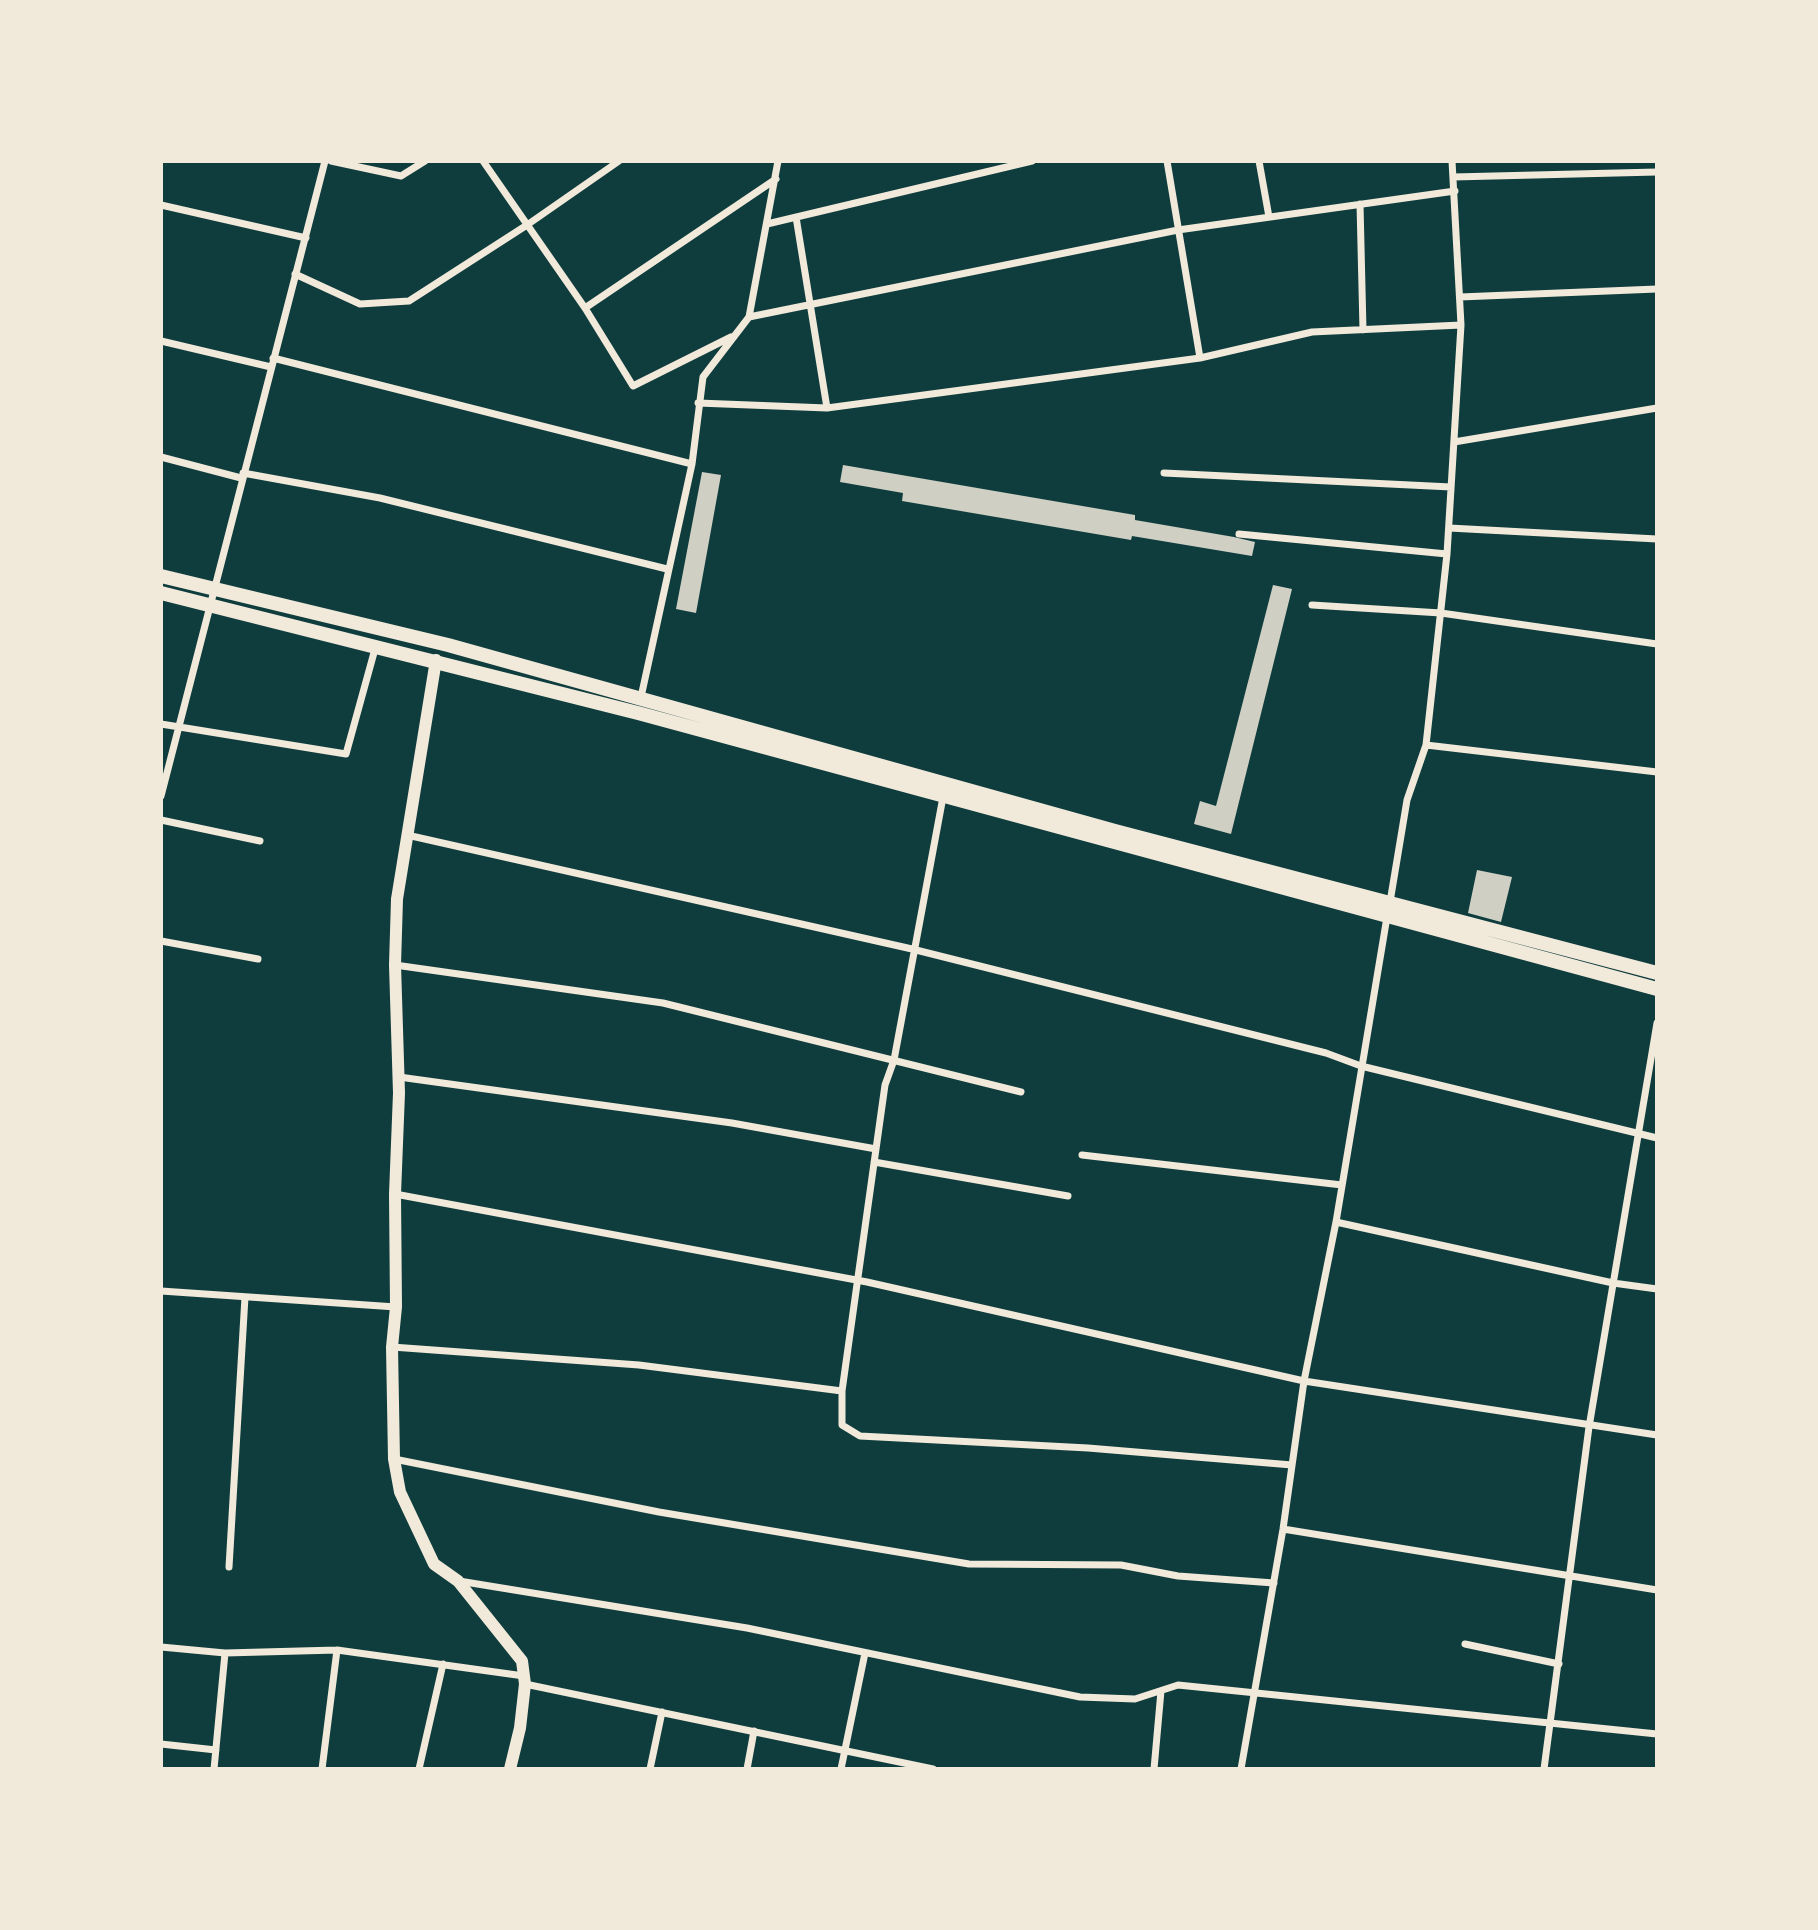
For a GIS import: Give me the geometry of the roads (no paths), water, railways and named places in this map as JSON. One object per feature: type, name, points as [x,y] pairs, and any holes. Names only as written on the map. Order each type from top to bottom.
[{"type":"main road","points":[[161,576],[448,645],[641,697],[1115,831],[1657,989]]},
{"type":"main road","points":[[161,593],[375,649],[436,660],[943,797],[1388,910],[1657,974]]},
{"type":"street","points":[[161,796],[212,607],[242,475],[325,161]]},
{"type":"street","points":[[331,161],[401,176],[425,161]]},
{"type":"street","points":[[483,161],[585,308],[633,386],[734,336]]},
{"type":"street","points":[[295,274],[360,304],[409,301],[527,225],[619,161]]},
{"type":"street","points":[[641,697],[692,464],[703,377],[749,317],[778,161]]},
{"type":"street","points":[[767,224],[1032,161]]},
{"type":"street","points":[[1167,161],[1200,358]]},
{"type":"street","points":[[1259,161],[1269,217]]},
{"type":"street","points":[[1241,1769],[1283,1529],[1304,1381],[1336,1222],[1407,800],[1426,745],[1447,554],[1461,325],[1452,161]]},
{"type":"street","points":[[1453,177],[1657,172]]},
{"type":"street","points":[[585,308],[776,178]]},
{"type":"street","points":[[749,317],[1178,230],[1455,191]]},
{"type":"street","points":[[1360,204],[1363,330]]},
{"type":"street","points":[[161,205],[306,238]]},
{"type":"street","points":[[796,217],[813,304],[827,408]]},
{"type":"street","points":[[1460,296],[1657,289]]},
{"type":"street","points":[[698,402],[827,408],[1200,358],[1312,332],[1461,325]]},
{"type":"street","points":[[161,341],[271,367]]},
{"type":"street","points":[[273,358],[692,464]]},
{"type":"street","points":[[1454,442],[1657,408]]},
{"type":"street","points":[[161,457],[242,475],[380,498],[667,569]]},
{"type":"street","points":[[1164,473],[1451,487]]},
{"type":"street","points":[[1449,528],[1657,539]]},
{"type":"street","points":[[1240,534],[1447,554]]},
{"type":"street","points":[[1312,606],[1441,613],[1657,644]]},
{"type":"street","points":[[161,724],[346,754],[375,649]]},
{"type":"street","points":[[436,660],[397,899],[395,965],[399,1077],[395,1194],[396,1307],[392,1347],[394,1459],[400,1492],[434,1564],[458,1580],[522,1661],[524,1680],[520,1728],[510,1769]]},
{"type":"street","points":[[1426,745],[1657,772]]},
{"type":"street","points":[[943,797],[912,949],[894,1060],[884,1085],[842,1391],[842,1425],[860,1436],[1088,1448],[1293,1465]]},
{"type":"street","points":[[161,820],[260,841]]},
{"type":"street","points":[[407,835],[912,949],[1326,1053],[1361,1066],[1657,1138]]},
{"type":"street","points":[[161,941],[258,959]]},
{"type":"street","points":[[395,965],[663,1003],[1021,1092]]},
{"type":"street","points":[[1544,1769],[1590,1427],[1657,1023]]},
{"type":"street","points":[[399,1077],[732,1123],[876,1149]]},
{"type":"street","points":[[1082,1156],[1342,1185]]},
{"type":"street","points":[[874,1162],[1068,1196]]},
{"type":"street","points":[[395,1194],[857,1280],[1304,1381],[1657,1436]]},
{"type":"street","points":[[1336,1222],[1613,1283],[1657,1289]]},
{"type":"street","points":[[161,1291],[396,1307]]},
{"type":"street","points":[[229,1567],[245,1297]]},
{"type":"street","points":[[392,1347],[639,1365],[842,1391]]},
{"type":"street","points":[[394,1459],[659,1512],[970,1564],[1121,1565],[1178,1576],[1274,1583]]},
{"type":"street","points":[[1283,1529],[1657,1590]]},
{"type":"street","points":[[458,1580],[747,1629],[1080,1697],[1135,1699],[1178,1685],[1657,1734]]},
{"type":"street","points":[[1465,1644],[1559,1664]]},
{"type":"street","points":[[161,1647],[225,1653],[337,1650],[443,1664],[933,1769]]},
{"type":"street","points":[[322,1769],[337,1650]]},
{"type":"street","points":[[214,1769],[225,1653]]},
{"type":"street","points":[[841,1769],[865,1653]]},
{"type":"street","points":[[419,1769],[443,1664]]},
{"type":"street","points":[[1153,1769],[1161,1691]]},
{"type":"street","points":[[650,1769],[662,1712]]},
{"type":"street","points":[[747,1769],[754,1731]]},
{"type":"street","points":[[161,1744],[216,1750]]}]
